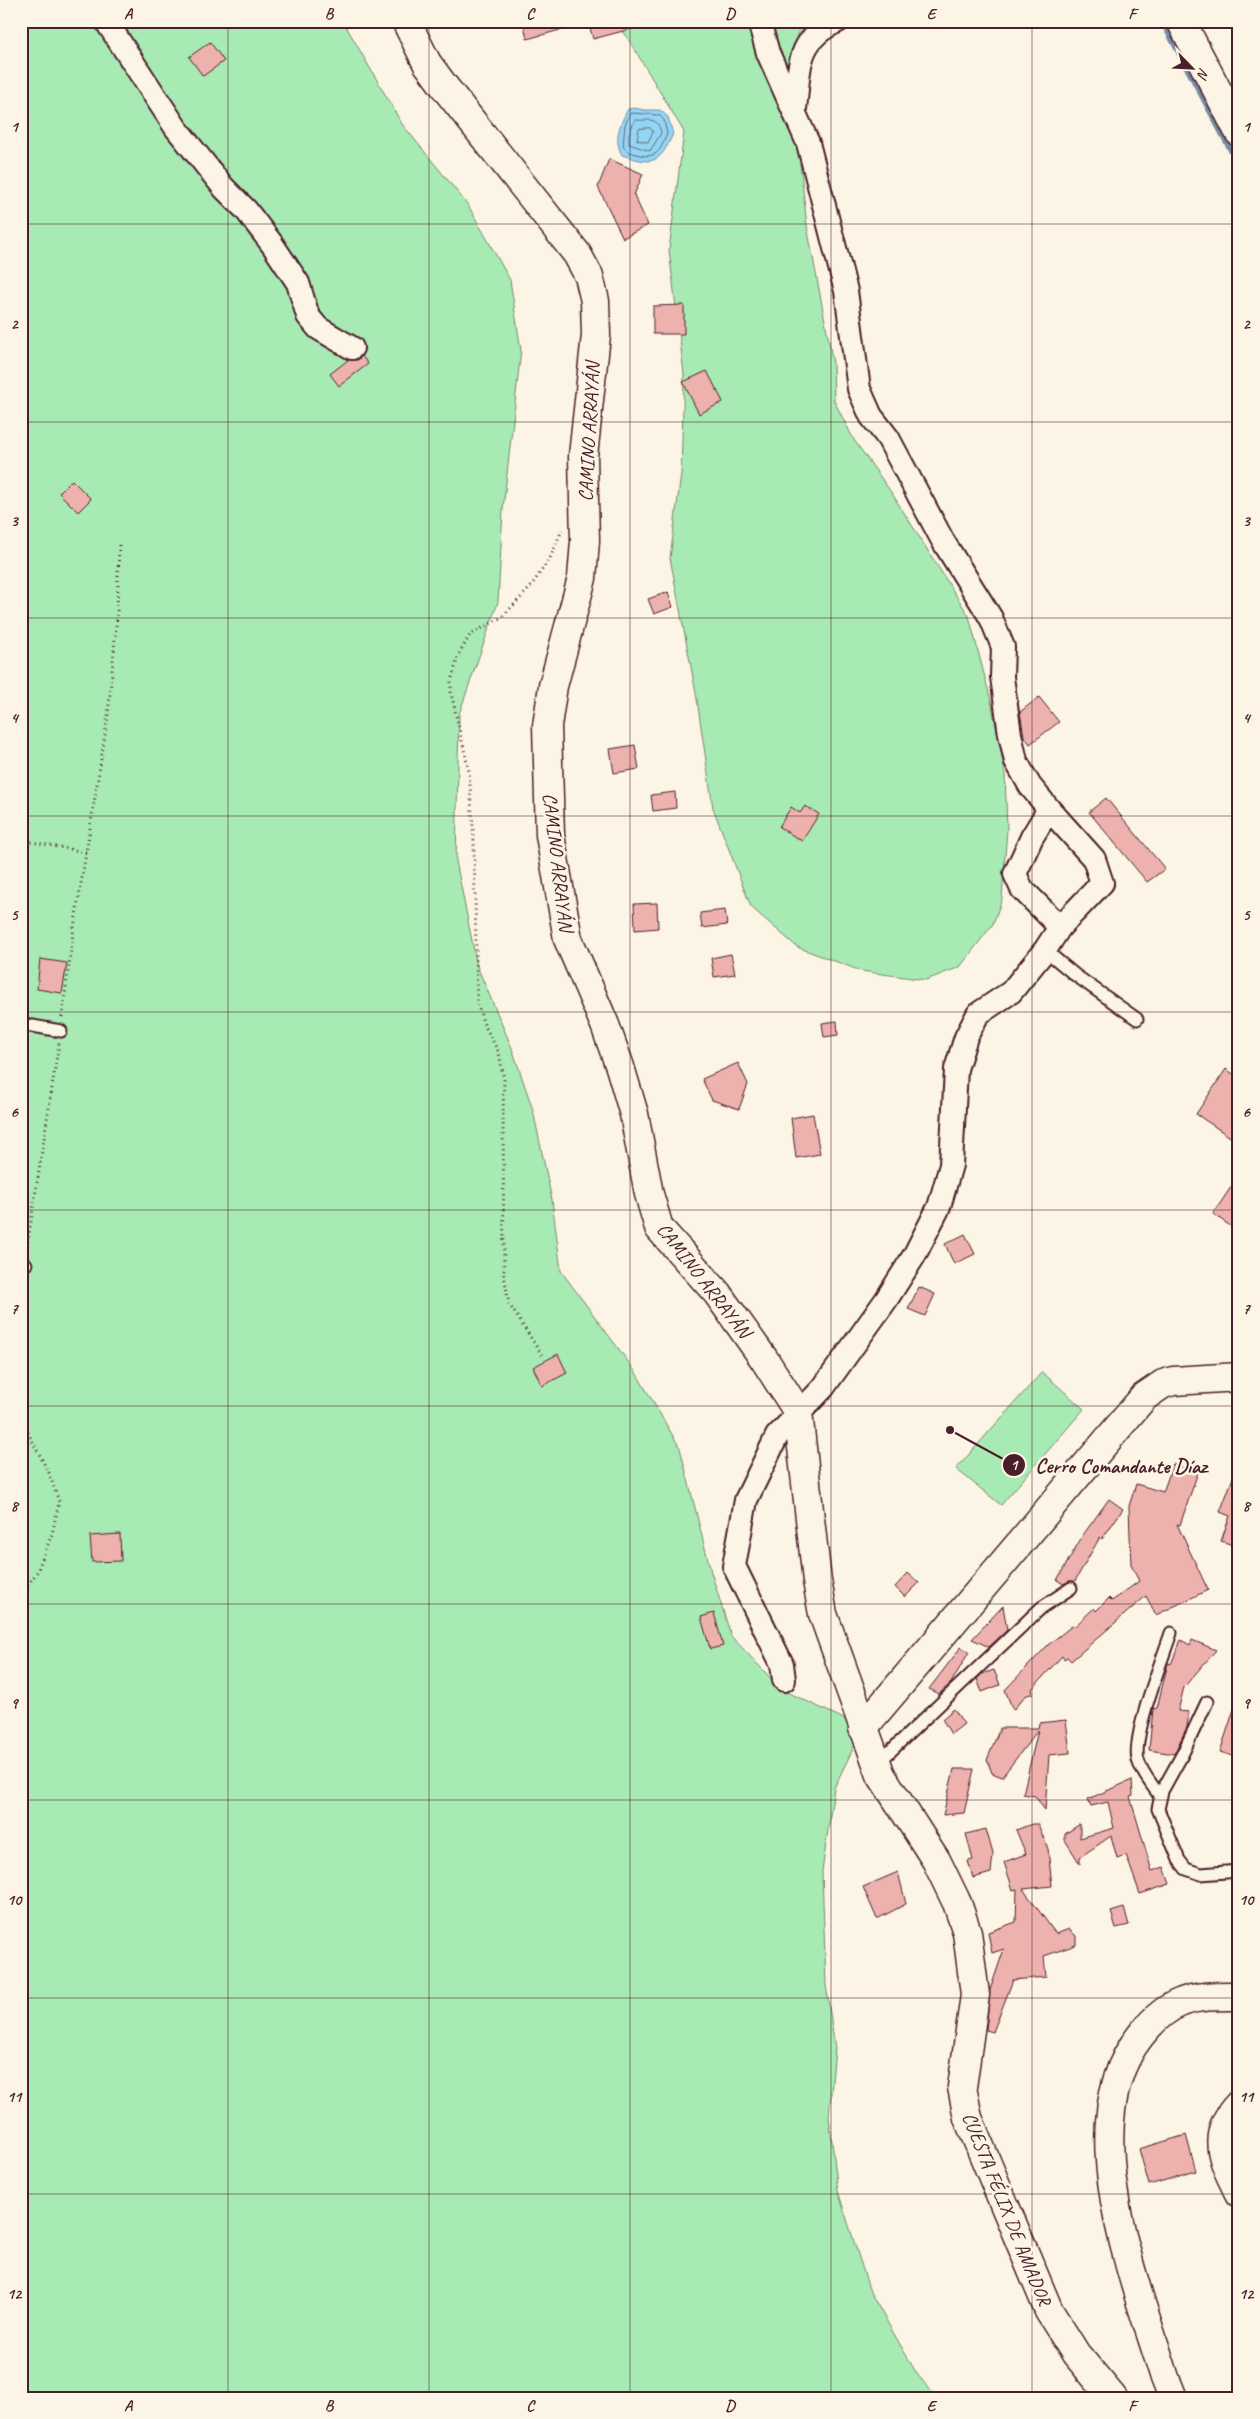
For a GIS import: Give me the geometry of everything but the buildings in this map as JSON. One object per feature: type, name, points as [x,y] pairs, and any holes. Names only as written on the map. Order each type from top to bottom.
[{"type":"street","points":[[106,21],[176,128],[224,188],[246,210],[272,244],[298,283],[308,316],[318,328],[352,348]]},
{"type":"street","name":"CAMINO ARRAYÁN","points":[[406,21],[427,63],[577,254],[589,276],[596,301],[596,335],[583,456],[585,541],[582,578],[553,686],[547,726],[550,835],[566,930],[620,1067],[634,1114],[649,1194],[659,1228],[717,1293],[764,1359],[798,1412],[820,1602],[864,1728]]},
{"type":"street","points":[[759,21],[768,53],[808,143],[846,292],[859,389],[871,416],[888,438],[943,541],[991,618],[1003,647],[1002,677],[1016,761],[1030,786],[1094,859],[1102,883],[1060,927],[1045,950],[1011,992],[978,1014],[966,1037],[956,1069],[951,1165],[939,1207],[914,1256],[886,1300],[823,1388],[776,1436],[746,1500],[734,1566],[782,1664],[784,1680]]},
{"type":"street","points":[[794,110],[801,56],[814,34],[838,21]]},
{"type":"street","points":[[1181,21],[1239,132]]},
{"type":"street","points":[[1049,809],[1032,837],[1015,874],[1022,889],[1060,927]]},
{"type":"street","points":[[864,1728],[1144,1397],[1172,1381],[1239,1377]]},
{"type":"street","name":"CUESTA FÉLIX DE AMADOR","points":[[864,1728],[876,1764],[892,1794],[936,1860],[959,1908],[967,1932],[975,1995],[962,2087],[968,2118],[1049,2311],[1066,2340],[1113,2398]]},
{"type":"street","points":[[1173,2398],[1165,2378],[1121,2234],[1110,2148],[1113,2099],[1116,2084],[1128,2055],[1136,2041],[1157,2017],[1182,2002],[1194,1998],[1239,1996]]},
{"type":"street","points":[[1239,2104],[1227,2120],[1220,2140],[1223,2161],[1239,2193]]},
{"type":"lane","points":[[1045,950],[1075,975],[1137,1019]]},
{"type":"lane","points":[[21,1024],[61,1031]]},
{"type":"lane","points":[[876,1764],[1041,1608],[1071,1588]]},
{"type":"lane","points":[[1160,1797],[1142,1769],[1137,1750],[1141,1729],[1171,1633]]},
{"type":"lane","points":[[1207,1702],[1160,1797],[1160,1814],[1179,1860],[1186,1870],[1201,1874],[1239,1871]]},
{"type":"path","points":[[542,1354],[509,1304],[504,1275],[502,1112],[504,1080],[499,1052],[483,1022],[477,1002],[474,841],[469,771],[451,693],[451,681],[459,654],[470,635],[502,617],[529,590],[550,558],[563,526]]},
{"type":"path","points":[[21,1340],[23,1262],[61,1031],[86,852],[108,716],[116,615],[119,544]]},
{"type":"path","points":[[21,840],[86,852]]},
{"type":"path","points":[[21,1419],[49,1473],[59,1502],[52,1534],[38,1572],[21,1595]]},
{"type":"green space","points":[[21,21],[343,21],[402,124],[468,205],[510,280],[521,350],[503,509],[498,602],[459,714],[456,861],[477,966],[512,1048],[533,1110],[552,1200],[561,1271],[635,1371],[680,1448],[711,1572],[731,1636],[781,1689],[863,1728],[834,1788],[822,1872],[826,1985],[835,2048],[829,2117],[838,2191],[870,2292],[917,2374],[937,2398],[21,2398]]},
{"type":"green space","points":[[613,21],[799,21],[793,99],[807,226],[833,363],[834,401],[854,440],[891,492],[969,616],[991,701],[1005,773],[1007,829],[1002,899],[993,924],[960,967],[926,980],[861,971],[797,947],[751,907],[713,808],[696,693],[670,558],[681,474],[684,374],[669,250],[684,132],[629,40]]},
{"type":"green space","points":[[1042,1372],[1084,1409],[1001,1505],[956,1469]]},
{"type":"water","points":[[628,109],[660,110],[668,117],[673,134],[663,152],[654,160],[641,160],[622,155],[619,149],[618,137],[620,126]]},
{"type":"waterway","points":[[1162,21],[1239,166]]},
{"type":"place","name":"Cerro Comandante Díaz","points":[[950,1430]]}]
